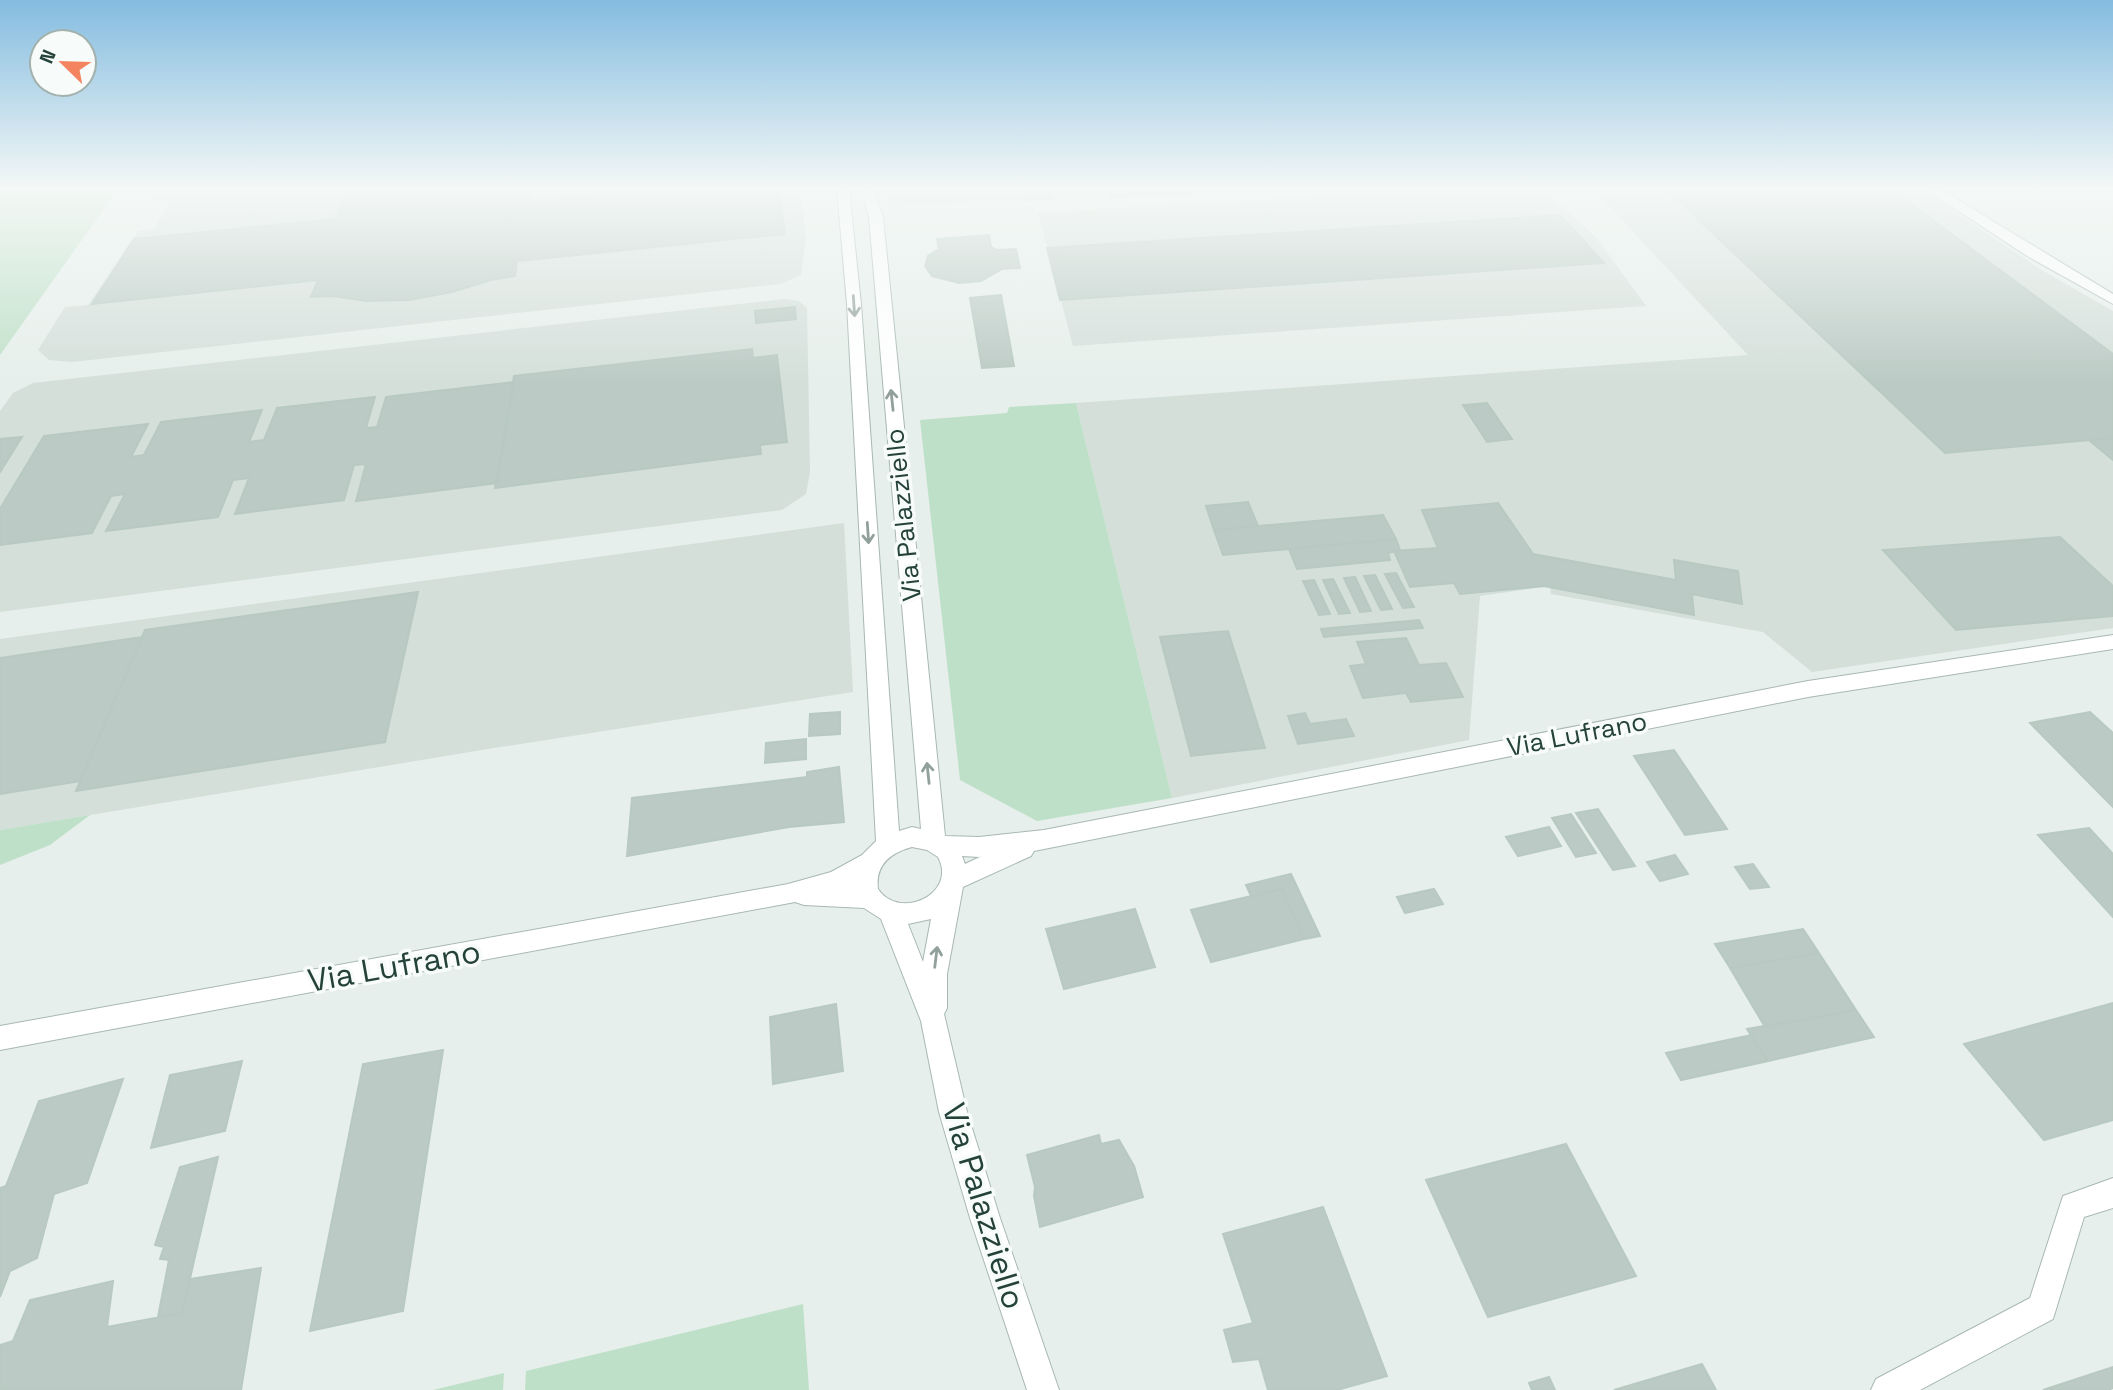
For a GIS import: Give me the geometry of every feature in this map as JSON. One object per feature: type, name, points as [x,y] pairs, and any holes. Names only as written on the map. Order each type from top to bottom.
[{"type":"street","name":"Via Palazziello","points":[[849,254],[888,843]]},
{"type":"street","name":"Via Palazziello","points":[[880,254],[938,844]]},
{"type":"street","points":[[2033,254],[2113,300]]},
{"type":"street","name":"Via Lufrano","points":[[938,844],[979,847],[1044,840],[1795,692],[2113,642]]},
{"type":"street","points":[[788,894],[881,905],[905,914],[921,912],[936,905],[951,887],[955,866],[951,855],[938,844],[912,837],[888,843],[876,851],[864,875],[865,887],[881,905]]},
{"type":"street","name":"Via Lufrano","points":[[951,887],[1044,840]]},
{"type":"street","points":[[788,894],[837,880],[868,863]]},
{"type":"street","name":"Via Palazziello","points":[[951,887],[934,974],[934,1021],[953,1112],[985,1218],[1043,1390]]},
{"type":"street","name":"Via Lufrano","points":[[0,1038],[788,894]]},
{"type":"street","name":"Via Palazziello","points":[[881,905],[934,1021]]},
{"type":"street","points":[[1887,1390],[2042,1308],[2073,1206],[2113,1193]]},
{"type":"shaded area","points":[[123,254],[804,254],[801,275],[780,284],[72,362],[49,360],[38,350],[65,307],[88,305]]},
{"type":"shaded area","points":[[1049,254],[1608,254],[1646,306],[1073,346]]},
{"type":"shaded area","points":[[1654,254],[2017,254],[2113,311],[2113,628],[1812,672],[1763,632],[1551,594],[1550,586],[1480,596],[1469,740],[1172,798],[1076,403],[1748,355]]},
{"type":"shaded area","points":[[784,299],[799,301],[807,308],[810,472],[806,494],[782,510],[0,612],[0,411],[13,393],[33,383]]},
{"type":"shaded area","points":[[844,523],[853,692],[0,830],[0,639]]},
{"type":"green space","points":[[0,254],[72,254],[0,355]]},
{"type":"green space","points":[[1076,403],[1172,798],[1037,821],[960,780],[920,420],[1007,413],[1009,407]]},
{"type":"green space","points":[[90,815],[50,845],[0,865],[0,830]]},
{"type":"green space","points":[[803,1304],[809,1390],[525,1390],[526,1371]]},
{"type":"green space","points":[[504,1373],[503,1390],[433,1390]]},
{"type":"building","points":[[124,254],[588,254],[517,261],[515,276],[409,300],[367,301],[333,296],[311,297],[318,280],[92,304]]},
{"type":"building","points":[[1017,254],[1020,268],[1002,269],[981,281],[959,283],[932,276],[925,266],[928,256]]},
{"type":"building","points":[[1048,254],[1596,254],[1604,263],[1060,300]]},
{"type":"building","points":[[1735,254],[1978,254],[2113,354],[2113,438],[1945,453]]},
{"type":"building","points":[[1001,295],[1014,366],[982,368],[970,298]]},
{"type":"building","points":[[795,307],[796,319],[756,323],[755,311]]},
{"type":"building","points":[[752,349],[753,358],[777,355],[787,442],[760,445],[761,454],[495,488],[514,376]]},
{"type":"building","points":[[514,382],[497,483],[356,501],[366,464],[354,465],[344,500],[235,514],[249,478],[233,480],[218,517],[106,531],[125,494],[111,496],[92,533],[0,545],[0,509],[44,436],[148,424],[131,457],[144,455],[161,422],[262,410],[249,442],[264,440],[277,408],[375,397],[366,428],[377,427],[386,397]]},
{"type":"building","points":[[1487,403],[1512,439],[1487,442],[1463,405]]},
{"type":"building","points":[[22,437],[0,472],[0,439]]},
{"type":"building","points":[[2113,438],[2113,460],[2090,441]]},
{"type":"building","points":[[1248,502],[1258,526],[1214,530],[1206,506]]},
{"type":"building","points":[[1498,503],[1533,554],[1676,580],[1674,560],[1738,571],[1742,604],[1692,594],[1694,615],[1544,586],[1460,594],[1454,583],[1410,587],[1394,551],[1438,548],[1422,510]]},
{"type":"building","points":[[1383,515],[1396,539],[1223,555],[1214,530]]},
{"type":"building","points":[[2060,537],[2113,586],[2113,616],[1956,630],[1883,550]]},
{"type":"building","points":[[1396,539],[1400,550],[1388,553],[1390,560],[1297,569],[1289,549]]},
{"type":"building","points":[[1396,573],[1414,607],[1403,608],[1385,574]]},
{"type":"building","points":[[1375,575],[1392,609],[1381,610],[1364,576]]},
{"type":"building","points":[[1355,577],[1371,611],[1360,612],[1344,578]]},
{"type":"building","points":[[1333,579],[1350,613],[1339,614],[1323,580]]},
{"type":"building","points":[[1314,580],[1330,614],[1319,615],[1303,581]]},
{"type":"building","points":[[418,592],[385,742],[76,791],[145,630]]},
{"type":"building","points":[[1419,620],[1423,628],[1324,637],[1321,629]]},
{"type":"building","points":[[1228,631],[1265,748],[1191,756],[1160,637]]},
{"type":"building","points":[[142,637],[80,781],[0,794],[0,658]]},
{"type":"building","points":[[1406,638],[1419,665],[1446,663],[1463,697],[1411,702],[1406,693],[1363,698],[1350,666],[1366,664],[1357,642]]},
{"type":"building","points":[[840,712],[840,734],[809,736],[810,714]]},
{"type":"building","points":[[2090,712],[2113,733],[2113,807],[2030,723]]},
{"type":"building","points":[[1305,713],[1310,724],[1346,719],[1354,736],[1298,744],[1288,716]]},
{"type":"building","points":[[806,739],[806,759],[765,763],[766,743]]},
{"type":"building","points":[[1674,750],[1727,829],[1685,835],[1634,756]]},
{"type":"building","points":[[839,767],[844,822],[789,827],[627,856],[632,798],[807,777],[807,772]]},
{"type":"building","points":[[1598,809],[1635,866],[1613,870],[1576,813]]},
{"type":"building","points":[[1571,814],[1596,853],[1576,857],[1552,818]]},
{"type":"building","points":[[1549,827],[1561,846],[1518,856],[1506,837]]},
{"type":"building","points":[[2089,828],[2113,854],[2113,917],[2038,835]]},
{"type":"building","points":[[1675,855],[1688,874],[1660,881],[1647,862]]},
{"type":"building","points":[[1753,864],[1769,887],[1750,889],[1735,867]]},
{"type":"building","points":[[1291,874],[1320,936],[1304,939],[1282,889],[1251,896],[1246,885]]},
{"type":"building","points":[[1282,889],[1304,939],[1211,962],[1191,910]]},
{"type":"building","points":[[1434,889],[1443,904],[1405,913],[1397,897]]},
{"type":"building","points":[[1135,909],[1155,967],[1064,989],[1046,929]]},
{"type":"building","points":[[1803,929],[1819,953],[1730,968],[1715,944]]},
{"type":"building","points":[[1819,953],[1856,1010],[1765,1027],[1730,968]]},
{"type":"building","points":[[2113,1003],[2113,1120],[2044,1140],[1964,1044]]},
{"type":"building","points":[[836,1004],[843,1071],[773,1084],[770,1017]]},
{"type":"building","points":[[1856,1010],[1874,1037],[1768,1061],[1747,1029]]},
{"type":"building","points":[[1751,1035],[1768,1061],[1681,1080],[1666,1053]]},
{"type":"building","points":[[443,1050],[403,1311],[310,1331],[363,1064]]},
{"type":"building","points":[[242,1061],[225,1131],[151,1148],[170,1075]]},
{"type":"building","points":[[123,1079],[87,1183],[54,1194],[37,1258],[10,1271],[0,1297],[0,1188],[6,1186],[39,1101]]},
{"type":"building","points":[[1099,1135],[1101,1144],[1119,1140],[1134,1166],[1143,1197],[1040,1227],[1034,1196],[1035,1187],[1027,1155]]},
{"type":"building","points":[[1566,1144],[1636,1276],[1488,1317],[1426,1180]]},
{"type":"building","points":[[218,1157],[182,1313],[158,1317],[169,1260],[160,1259],[164,1247],[155,1245],[180,1167]]},
{"type":"building","points":[[1323,1207],[1387,1376],[1337,1390],[1268,1390],[1259,1359],[1233,1362],[1224,1330],[1253,1323],[1223,1234]]},
{"type":"building","points":[[261,1268],[241,1390],[0,1390],[0,1345],[13,1341],[30,1300],[113,1281],[107,1327],[182,1313],[191,1279]]},
{"type":"building","points":[[1702,1364],[1716,1390],[1614,1390]]},
{"type":"building","points":[[2113,1367],[2113,1388],[2108,1390],[2043,1390]]},
{"type":"building","points":[[1549,1377],[1555,1390],[1532,1390],[1529,1383]]}]
